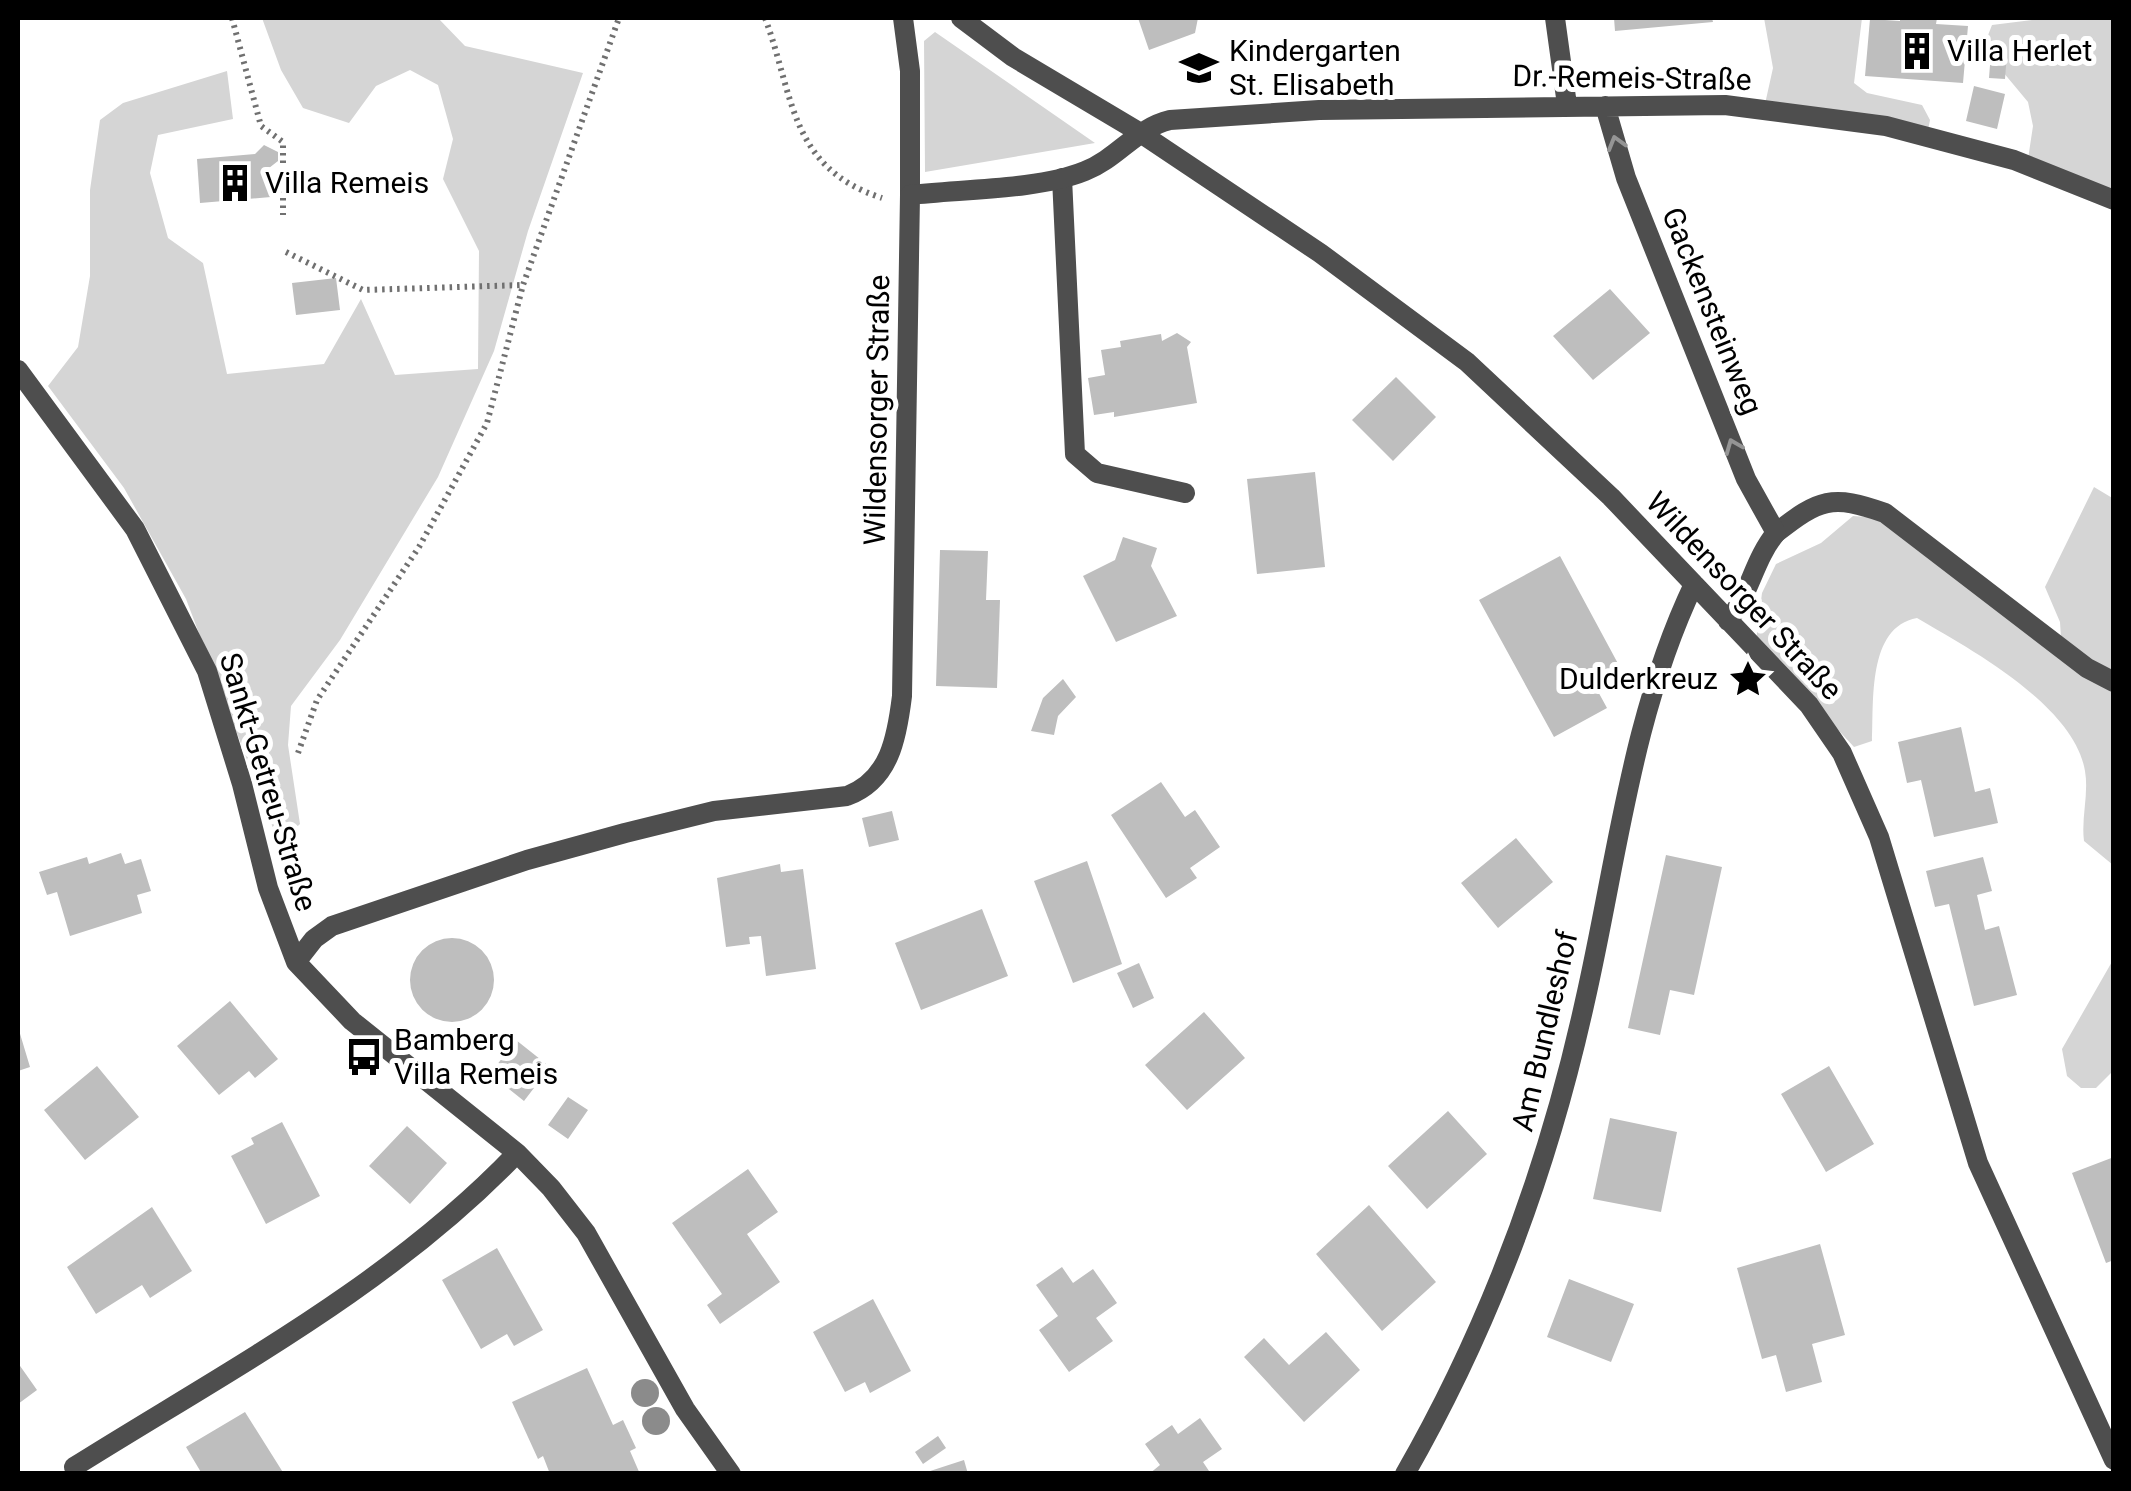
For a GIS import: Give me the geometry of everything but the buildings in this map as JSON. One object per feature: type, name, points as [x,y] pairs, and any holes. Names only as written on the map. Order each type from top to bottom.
[{"type":"street","name":"Wildensorger Straße","points":[[879,775],[892,749],[902,696],[910,195],[910,70],[903,18]]},
{"type":"street","name":"Wildensorger Straße","points":[[961,18],[1013,57],[1139,132],[1320,254],[1468,362],[1611,497],[1809,705],[1842,753],[1863,798],[1923,974],[1978,1163],[2114,1460]]},
{"type":"street","points":[[1555,18],[1567,105]]},
{"type":"street","name":"Gackensteinweg","points":[[1606,106],[1626,178],[1746,479],[1776,533]]},
{"type":"street","name":"Dr.-Remeis-Straße","points":[[1139,132],[1170,120],[1320,110],[1725,106],[1886,126],[2014,160],[2114,200]]},
{"type":"street","points":[[910,195],[1062,178],[1106,159],[1139,132]]},
{"type":"street","points":[[1062,178],[1070,434],[1075,454],[1096,473],[1185,494]]},
{"type":"street","name":"Sankt-Getreu-Straße","points":[[18,370],[135,529],[199,654],[242,784],[268,888],[286,945],[296,962],[352,1021],[517,1153],[586,1232],[685,1409],[731,1474]]},
{"type":"street","points":[[1728,621],[1746,599],[1765,546],[1776,533],[1804,510],[1828,500],[1854,502],[1884,513],[2088,668],[2114,682]]},
{"type":"street","name":"Am Bundleshof","points":[[1405,1474],[1500,1290],[1548,1154],[1586,999],[1631,769],[1674,626],[1694,584]]},
{"type":"street","name":"Sankt-Getreu-Straße","points":[[296,962],[332,926],[527,860],[714,812],[847,796],[863,790],[879,775]]},
{"type":"street","points":[[74,1467],[340,1301],[444,1222],[517,1153]]},
{"type":"path","points":[[232,18],[261,126],[283,142],[283,215]]},
{"type":"path","points":[[298,753],[317,700],[419,547],[487,423],[523,286],[619,18]]},
{"type":"path","points":[[764,18],[797,124],[824,167],[850,188],[882,198],[910,195]]},
{"type":"path","points":[[286,252],[363,290],[523,286]]},
{"type":"shaded area","points":[[262,18],[438,18],[465,46],[583,73],[528,231],[494,351],[438,477],[340,640],[291,706],[288,745],[300,824],[279,844],[186,599],[124,488],[48,386],[78,347],[90,276],[90,190],[100,120],[123,103],[227,71],[233,119],[158,135],[150,173],[168,238],[203,263],[227,374],[324,364],[361,299],[395,375],[478,369],[479,251],[443,179],[453,139],[438,85],[410,70],[376,86],[349,123],[303,108],[281,70]]},
{"type":"shaded area","points":[[1764,18],[1862,18],[1854,83],[1867,93],[1922,105],[1930,120],[1928,130],[1765,104],[1773,68]]},
{"type":"shaded area","points":[[2049,18],[2113,18],[2113,192],[2028,159],[2033,126],[2028,102],[1983,48],[1992,25]]},
{"type":"shaded area","points":[[935,32],[1095,143],[925,172],[924,41]]},
{"type":"shaded area","points":[[2094,487],[2114,499],[2113,865],[2084,841],[2085,771],[2077,747],[2062,724],[2017,681],[1964,646],[1917,618],[1901,624],[1889,636],[1876,668],[1872,741],[1854,747],[1756,641],[1762,593],[1776,564],[1821,543],[1853,516],[1881,518],[2061,638],[2060,622],[2045,587]]},
{"type":"shaded area","points":[[2113,960],[2113,1071],[2096,1088],[2081,1088],[2067,1076],[2062,1049]]},
{"type":"place","name":"Villa Herlet","points":[[1917,51]]},
{"type":"place","name":"Kindergarten St. Elisabeth","points":[[1199,68]]},
{"type":"place","name":"Villa Remeis","points":[[235,183]]},
{"type":"place","name":"Dulderkreuz","points":[[1748,679]]},
{"type":"place","name":"Bamberg Villa Remeis","points":[[364,1057]]}]
